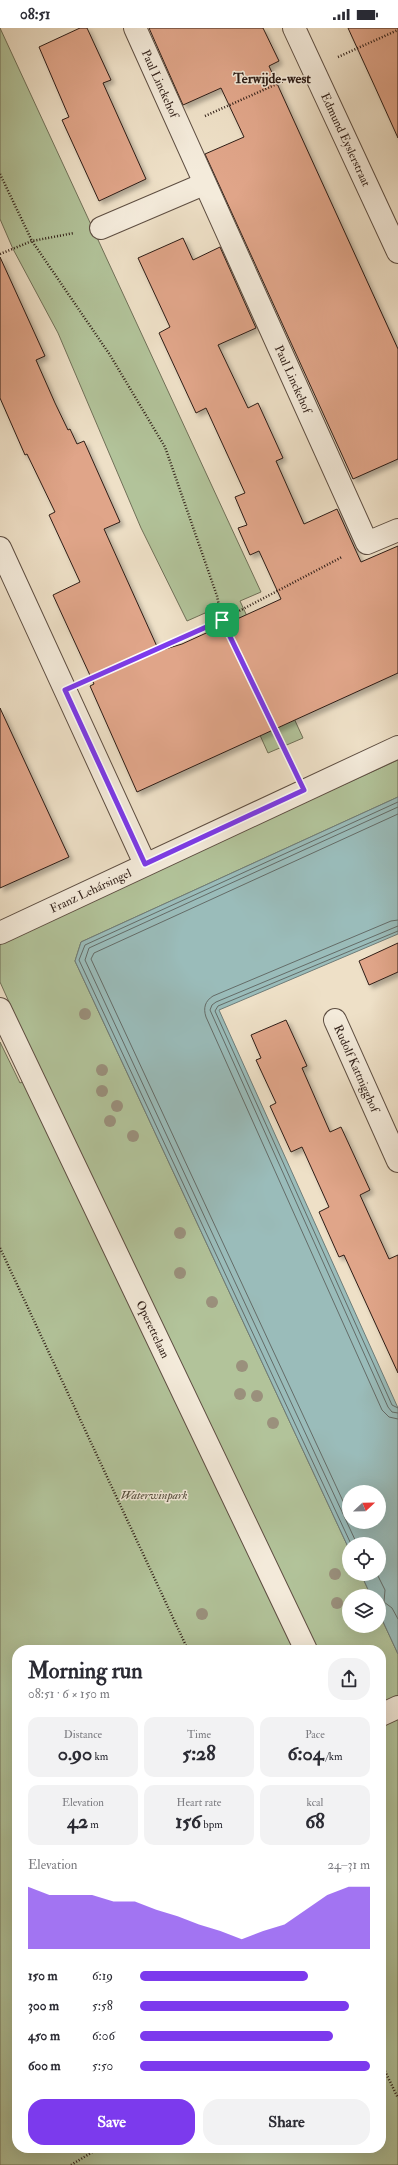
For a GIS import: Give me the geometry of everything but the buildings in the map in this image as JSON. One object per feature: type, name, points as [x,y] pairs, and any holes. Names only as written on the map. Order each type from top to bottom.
[{"type":"street","name":"Paul Linckehof","points":[[135,28],[204,184],[368,543]]},
{"type":"street","name":"Edmund Eyslerstraat","points":[[294,28],[398,252]]},
{"type":"street","points":[[101,228],[204,184]]},
{"type":"street","points":[[368,543],[398,530]]},
{"type":"street","points":[[0,548],[145,864]]},
{"type":"street","name":"Franz Lehársingel","points":[[0,933],[398,747]]},
{"type":"street","name":"Operettelaan","points":[[0,1009],[304,1645]]},
{"type":"street","name":"Rudolf Kattnigghof","points":[[336,1020],[392,1132],[398,1161]]},
{"type":"street","points":[[386,1713],[398,1707]]},
{"type":"path","points":[[0,174],[32,241],[110,355],[165,447],[217,596],[222,620],[304,790]]},
{"type":"path","points":[[0,254],[32,241],[101,228]]},
{"type":"path","points":[[65,690],[222,620],[368,543]]},
{"type":"path","points":[[0,1248],[186,1645]]},
{"type":"path","points":[[386,2073],[398,2098]]},
{"type":"path","points":[[71,2165],[91,2153]]},
{"type":"green space","points":[[0,28],[261,592],[240,601],[303,738],[268,753],[205,613],[187,621],[141,528],[58,333],[13,249],[0,219]]},
{"type":"green space","name":"Waterwinpark","points":[[398,760],[398,797],[81,942],[75,961],[343,1537],[342,1537],[342,1581],[364,1581],[368,1589],[342,1589],[342,1633],[386,1633],[386,1628],[398,1654],[398,2165],[0,2165],[0,1042],[20,1083],[41,1073],[0,982],[0,941]]},
{"type":"water","points":[[398,797],[398,934],[219,1010],[398,1408],[398,1654],[386,1628],[386,1589],[368,1589],[364,1581],[386,1581],[386,1537],[343,1537],[75,961],[81,942]]},
{"type":"district","name":"Terwijde-west","points":[[272,78]]},
{"type":"route","points":[[222,620],[304,790],[145,864],[65,690],[222,620]]}]
